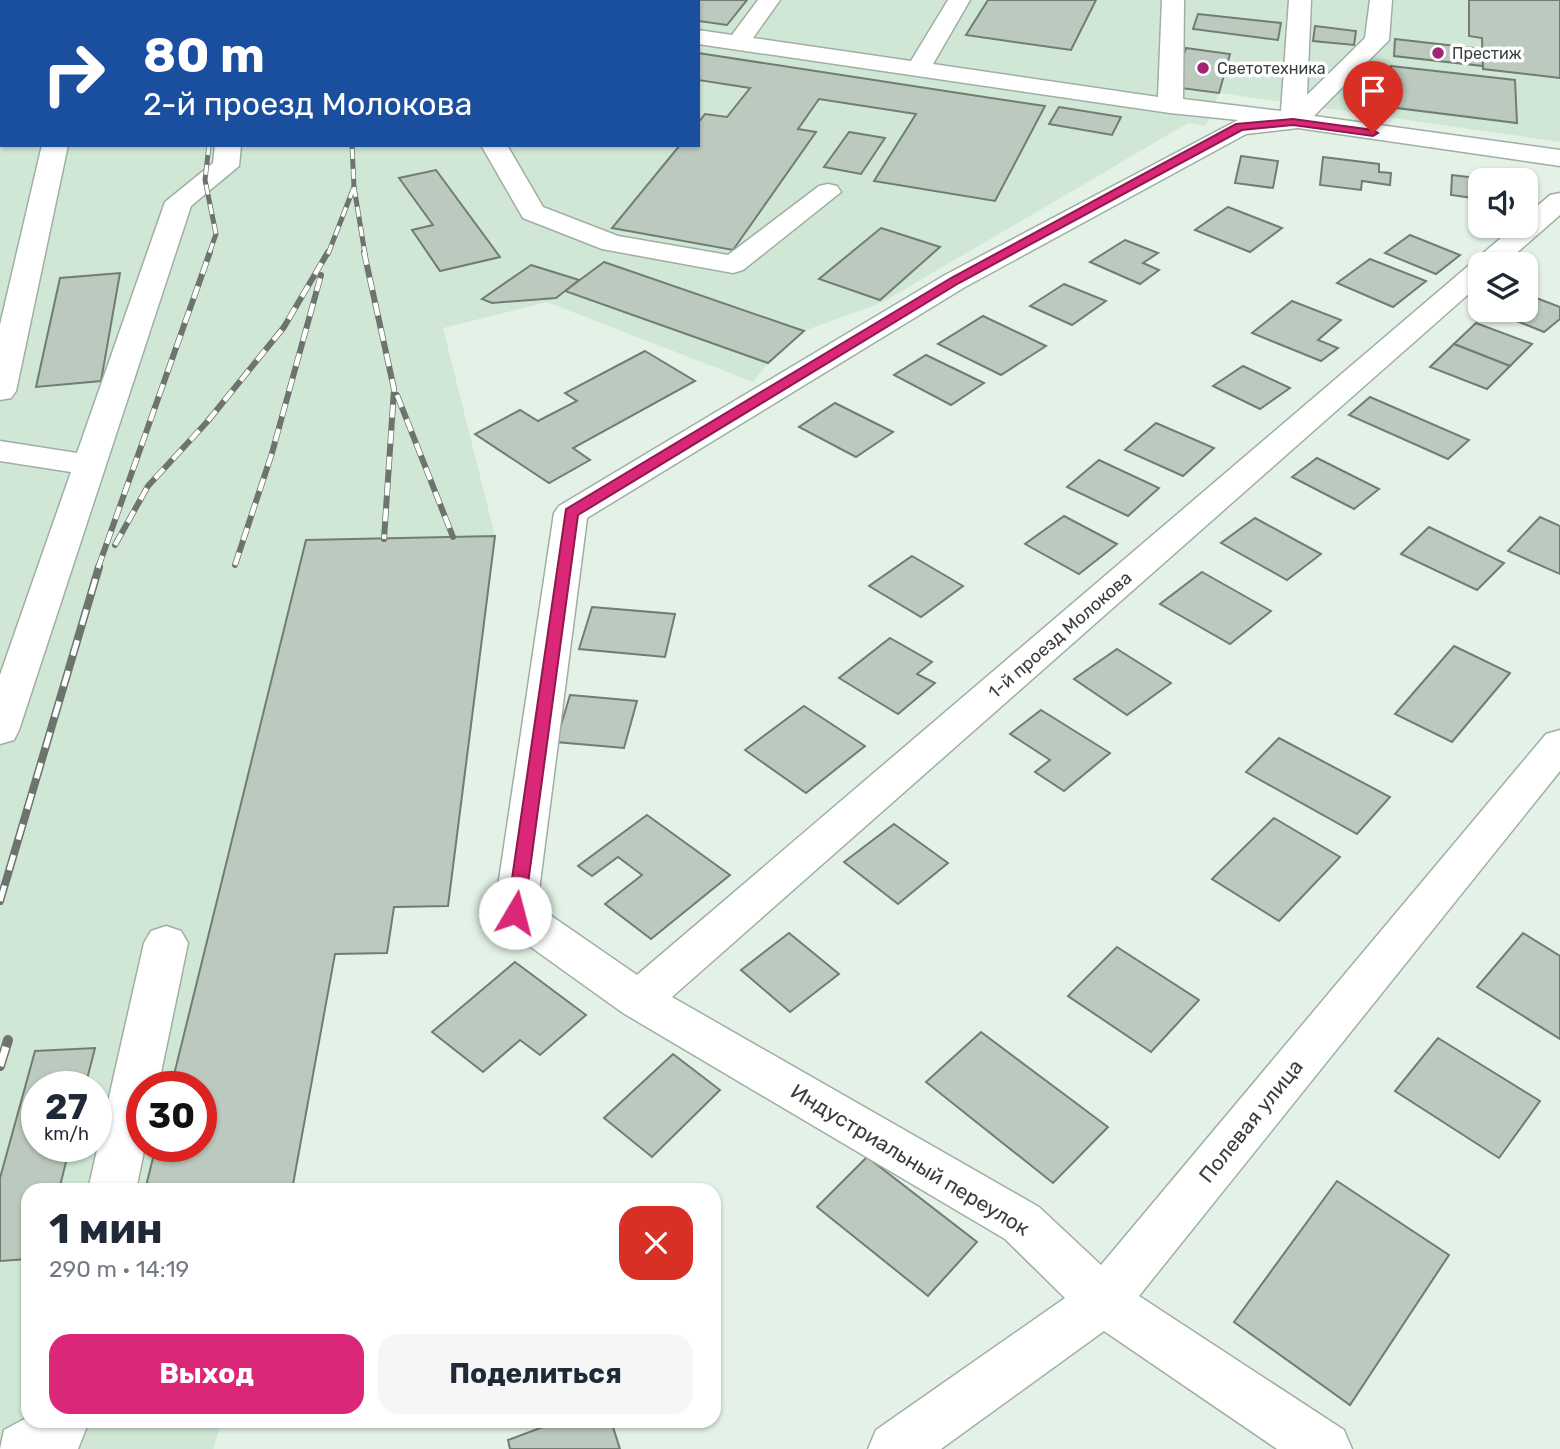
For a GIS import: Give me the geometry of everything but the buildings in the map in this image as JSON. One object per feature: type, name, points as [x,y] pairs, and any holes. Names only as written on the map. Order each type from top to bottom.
[{"type":"street","points":[[738,43],[769,0]]},
{"type":"street","points":[[918,69],[959,0]]},
{"type":"street","points":[[1170,106],[1173,0]]},
{"type":"street","points":[[1293,122],[1300,0]]},
{"type":"street","points":[[1293,122],[1377,40],[1381,0]]},
{"type":"street","points":[[700,37],[1170,106],[1214,109],[1560,158]]},
{"type":"street","name":"Индустриальный переулок","points":[[1293,122],[1240,127],[1026,242],[955,281],[571,513],[515,913],[639,1000],[1022,1223],[1103,1301],[1325,1449]]},
{"type":"street","points":[[0,391],[55,147]]},
{"type":"street","points":[[0,730],[179,202],[226,166],[228,147]]},
{"type":"street","points":[[495,147],[533,212],[612,243],[733,264],[828,192]]},
{"type":"street","points":[[1501,252],[1560,201]]},
{"type":"street","name":"1-й проезд Молокова","points":[[639,1000],[1468,280]]},
{"type":"street","points":[[0,452],[88,465]]},
{"type":"street","name":"Полевая улица","points":[[895,1449],[1103,1301],[1560,744]]},
{"type":"street","points":[[114,1183],[166,943]]},
{"type":"street","points":[[23,1449],[61,1428]]},
{"type":"shaded area","points":[[700,0],[1560,0],[1560,142],[1219,93],[1206,126],[1188,123],[883,302],[804,331],[768,363],[753,382],[547,302],[443,328],[495,536],[448,906],[394,907],[387,953],[335,954],[293,1183],[21,1183],[21,1428],[220,1428],[213,1449],[0,1449],[0,147],[700,147]]},
{"type":"railway","points":[[209,147],[205,180],[216,234],[209,254]]},
{"type":"railway","points":[[352,147],[354,187]]},
{"type":"railway","points":[[328,254],[354,187]]},
{"type":"railway","points":[[354,187],[365,254]]},
{"type":"railway","points":[[98,568],[210,252]]},
{"type":"railway","points":[[115,545],[148,486],[207,422],[284,327],[328,252]]},
{"type":"railway","points":[[364,252],[394,389],[384,539]]},
{"type":"railway","points":[[235,565],[272,453],[321,275]]},
{"type":"railway","points":[[397,395],[453,537]]},
{"type":"railway","points":[[0,901],[99,567]]},
{"type":"railway","points":[[0,1066],[8,1040]]},
{"type":"place","name":"Престиж","points":[[1438,53]]},
{"type":"place","name":"Светотехника","points":[[1203,68]]},
{"type":"route","points":[[515,913],[571,513],[955,281],[1240,127],[1293,122],[1373,133]]}]
